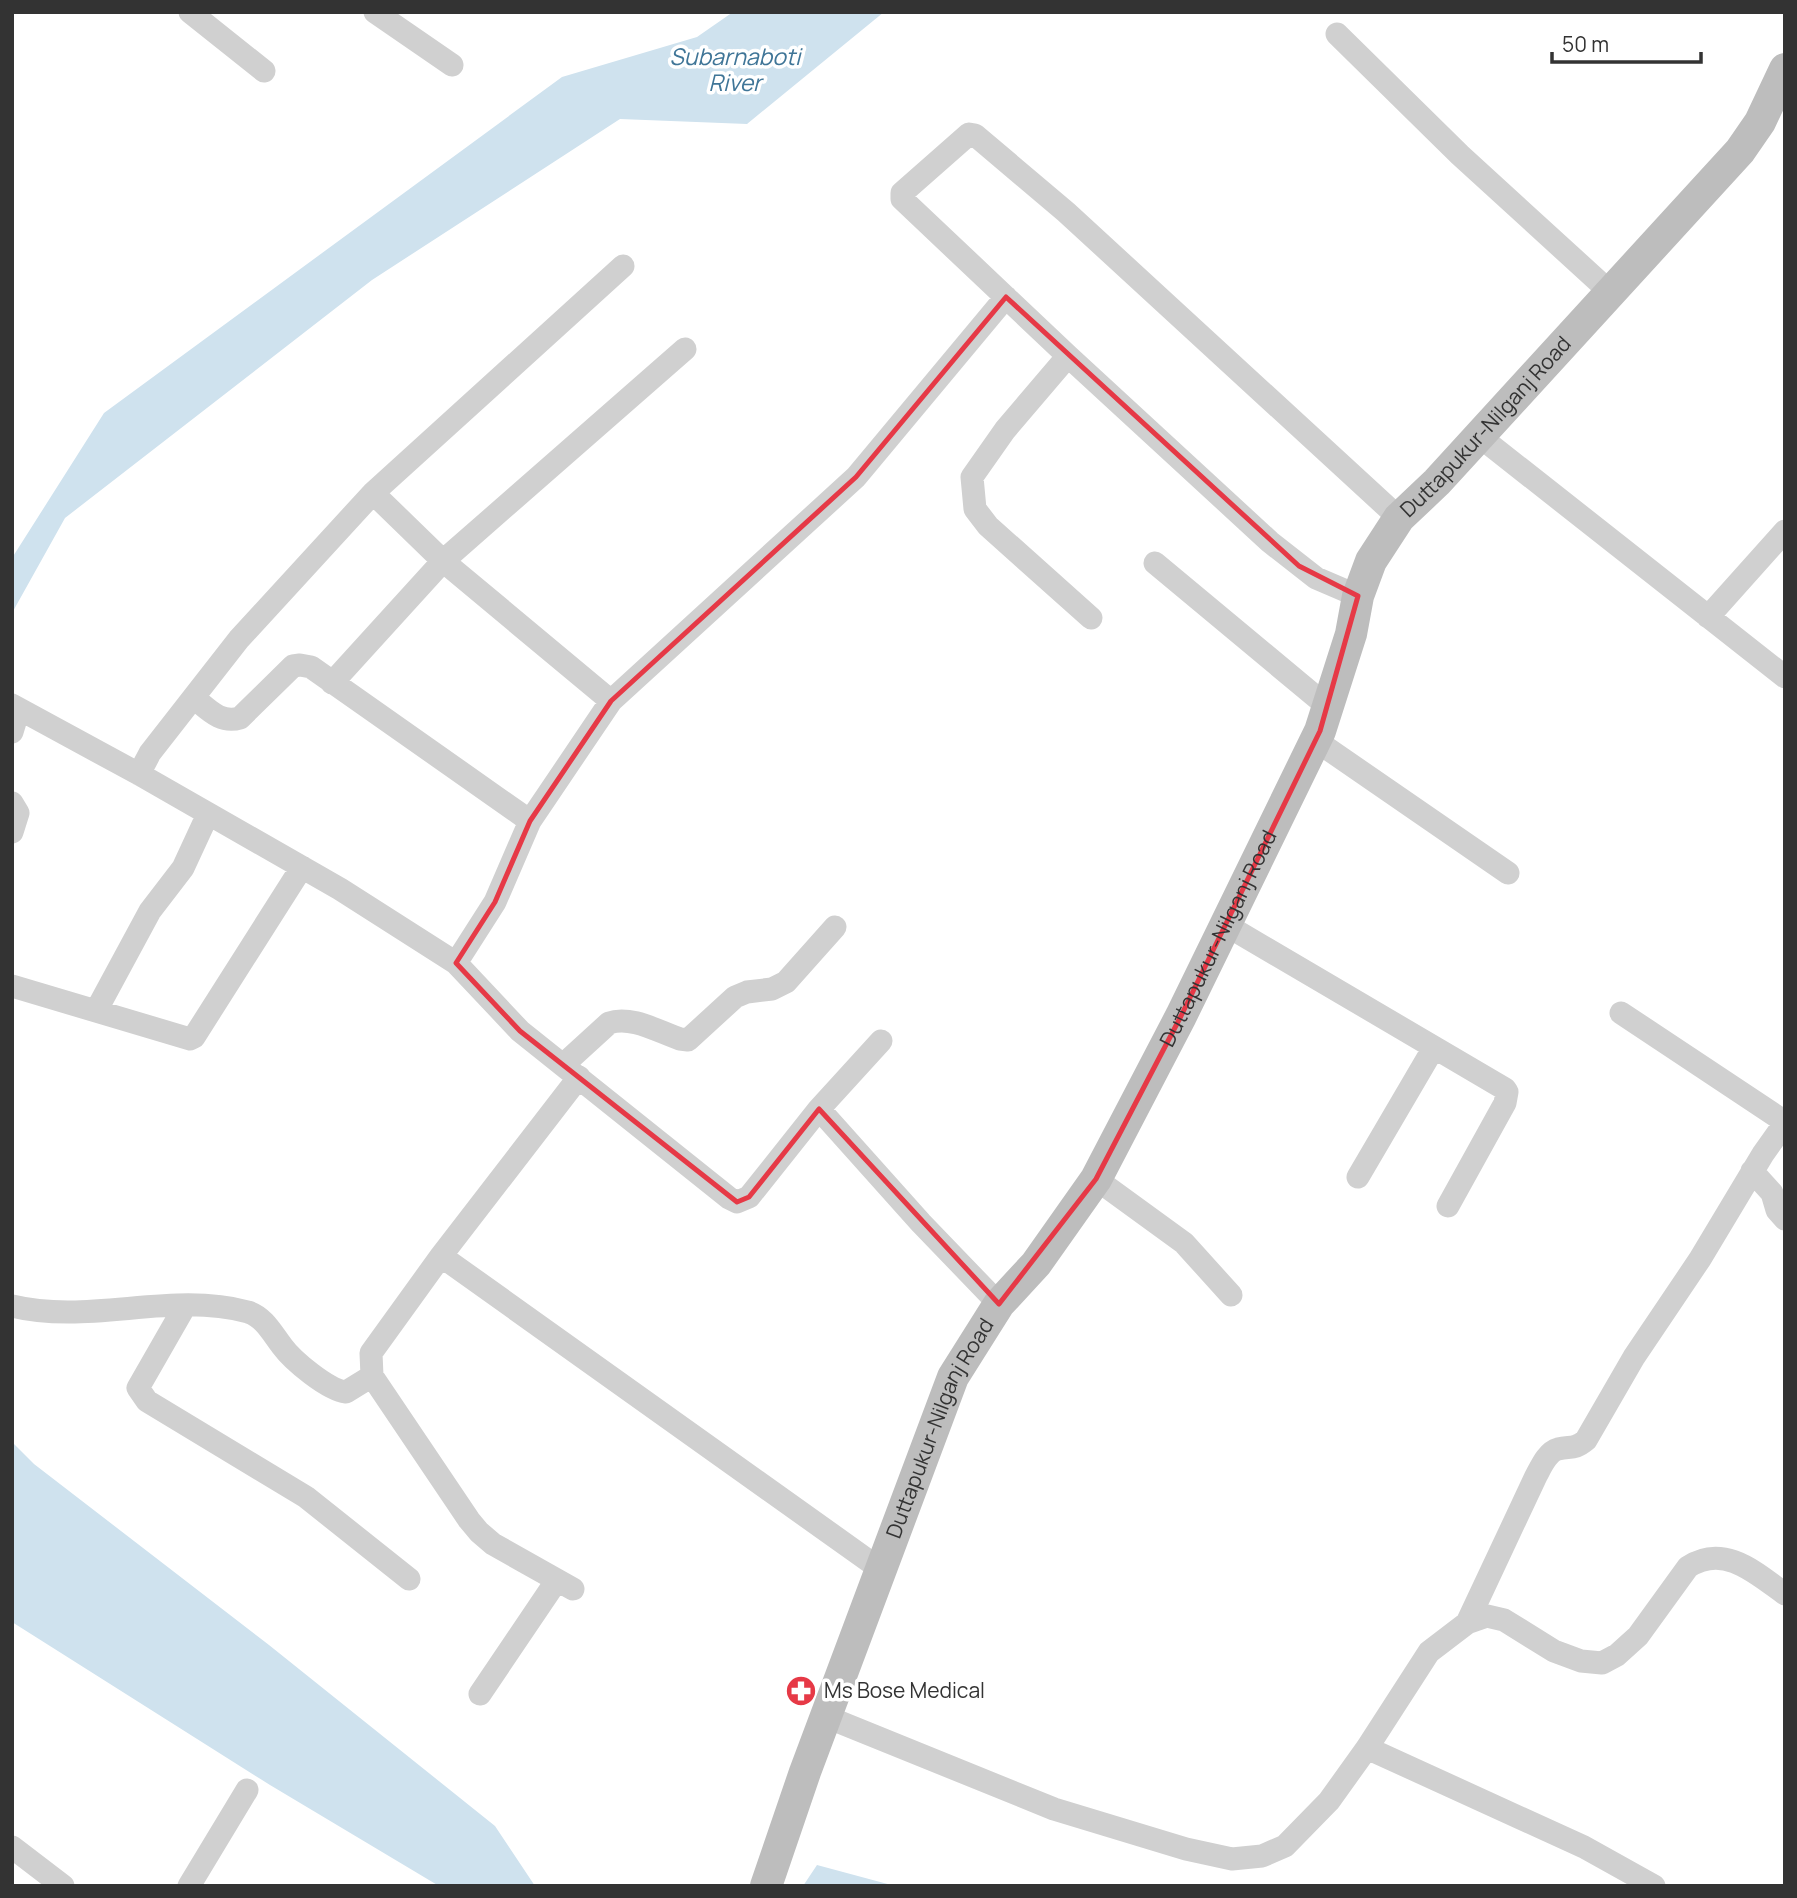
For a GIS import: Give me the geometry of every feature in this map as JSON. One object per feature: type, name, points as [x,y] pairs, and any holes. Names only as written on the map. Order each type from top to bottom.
[{"type":"main road","name":"Duttapukur-Nilganj Road","points":[[766,1886],[880,1569],[953,1377],[999,1304],[1036,1264],[1097,1179],[1181,1016],[1315,740],[1351,634],[1357,596],[1371,561],[1399,518],[1437,482],[1740,151],[1760,122],[1785,70]]},
{"type":"street","points":[[190,12],[264,71]]},
{"type":"street","points":[[375,12],[452,65]]},
{"type":"street","points":[[1337,34],[1460,155],[1610,292]]},
{"type":"street","points":[[1357,596],[1316,578],[1299,566],[1068,356],[902,199],[902,193],[969,134],[975,135],[1066,212],[1399,518]]},
{"type":"street","points":[[139,774],[150,754],[239,639],[373,493],[623,266]]},
{"type":"street","points":[[456,963],[495,902],[530,821],[611,701],[856,477],[1006,297]]},
{"type":"street","points":[[332,683],[443,561],[685,349]]},
{"type":"street","points":[[1068,356],[1005,430],[972,477],[971,492],[975,509],[988,526],[1091,618]]},
{"type":"street","points":[[1479,436],[1708,617],[1783,672]]},
{"type":"street","points":[[373,493],[443,561],[611,701]]},
{"type":"street","points":[[1708,617],[1785,531]]},
{"type":"street","points":[[1155,564],[1328,707]]},
{"type":"street","points":[[194,698],[221,719],[230,721],[240,718],[293,667],[311,667],[530,821]]},
{"type":"street","points":[[12,732],[15,707],[139,774],[340,889],[456,963],[520,1031],[737,1202],[749,1197],[819,1109],[881,1041]]},
{"type":"street","points":[[1315,740],[1508,873]]},
{"type":"street","points":[[12,803],[18,813],[12,832]]},
{"type":"street","points":[[96,1011],[150,911],[183,868],[208,814]]},
{"type":"street","points":[[12,986],[190,1039],[194,1037],[302,867]]},
{"type":"street","points":[[1226,925],[1433,1049],[1499,1084],[1507,1093],[1505,1102],[1448,1206]]},
{"type":"street","points":[[480,1694],[565,1584],[493,1544],[469,1520],[372,1376],[371,1353],[571,1071],[609,1023],[627,1021],[688,1040],[735,997],[747,992],[772,989],[786,982],[835,928]]},
{"type":"street","points":[[1467,1623],[1548,1456],[1556,1449],[1577,1447],[1586,1440],[1634,1357],[1700,1259],[1752,1171],[1785,1123],[1621,1013]]},
{"type":"street","points":[[1358,1177],[1433,1049]]},
{"type":"street","points":[[819,1109],[921,1223],[999,1304]]},
{"type":"street","points":[[1752,1171],[1772,1193],[1777,1210],[1785,1219]]},
{"type":"street","points":[[1097,1179],[1184,1243],[1231,1295]]},
{"type":"street","points":[[441,1256],[880,1569]]},
{"type":"street","points":[[12,1306],[70,1314],[184,1306],[248,1312],[264,1322],[288,1353],[330,1387],[346,1392],[372,1376]]},
{"type":"street","points":[[184,1306],[138,1388],[141,1394],[147,1401],[306,1497],[409,1579]]},
{"type":"street","points":[[827,1717],[1054,1809],[1186,1849],[1232,1859],[1262,1856],[1285,1846],[1329,1801],[1429,1652],[1467,1623],[1487,1616],[1504,1620],[1554,1651],[1581,1661],[1602,1663],[1618,1655],[1638,1636],[1688,1567],[1698,1561],[1714,1557],[1741,1563],[1785,1594]]},
{"type":"street","points":[[1367,1748],[1584,1847],[1654,1886]]},
{"type":"street","points":[[189,1886],[247,1790]]},
{"type":"street","points":[[12,1847],[63,1886]]},
{"type":"highlighted area","points":[[1006,297],[1299,566],[1358,596],[1320,731],[1181,1016],[1096,1179],[999,1304],[819,1109],[749,1197],[737,1202],[520,1031],[456,963],[495,902],[530,821],[611,701],[856,477]]},
{"type":"water","name":"Subarnaboti River","points":[[733,12],[884,12],[747,124],[620,119],[372,280],[65,518],[12,613],[12,558],[104,413],[562,77],[697,37]]},
{"type":"water","points":[[12,1442],[34,1464],[269,1645],[495,1826],[535,1886],[439,1886],[270,1785],[12,1622]]},
{"type":"water","points":[[817,1865],[895,1886],[803,1886]]},
{"type":"place","name":"Ms Bose Medical","points":[[801,1691]]}]
